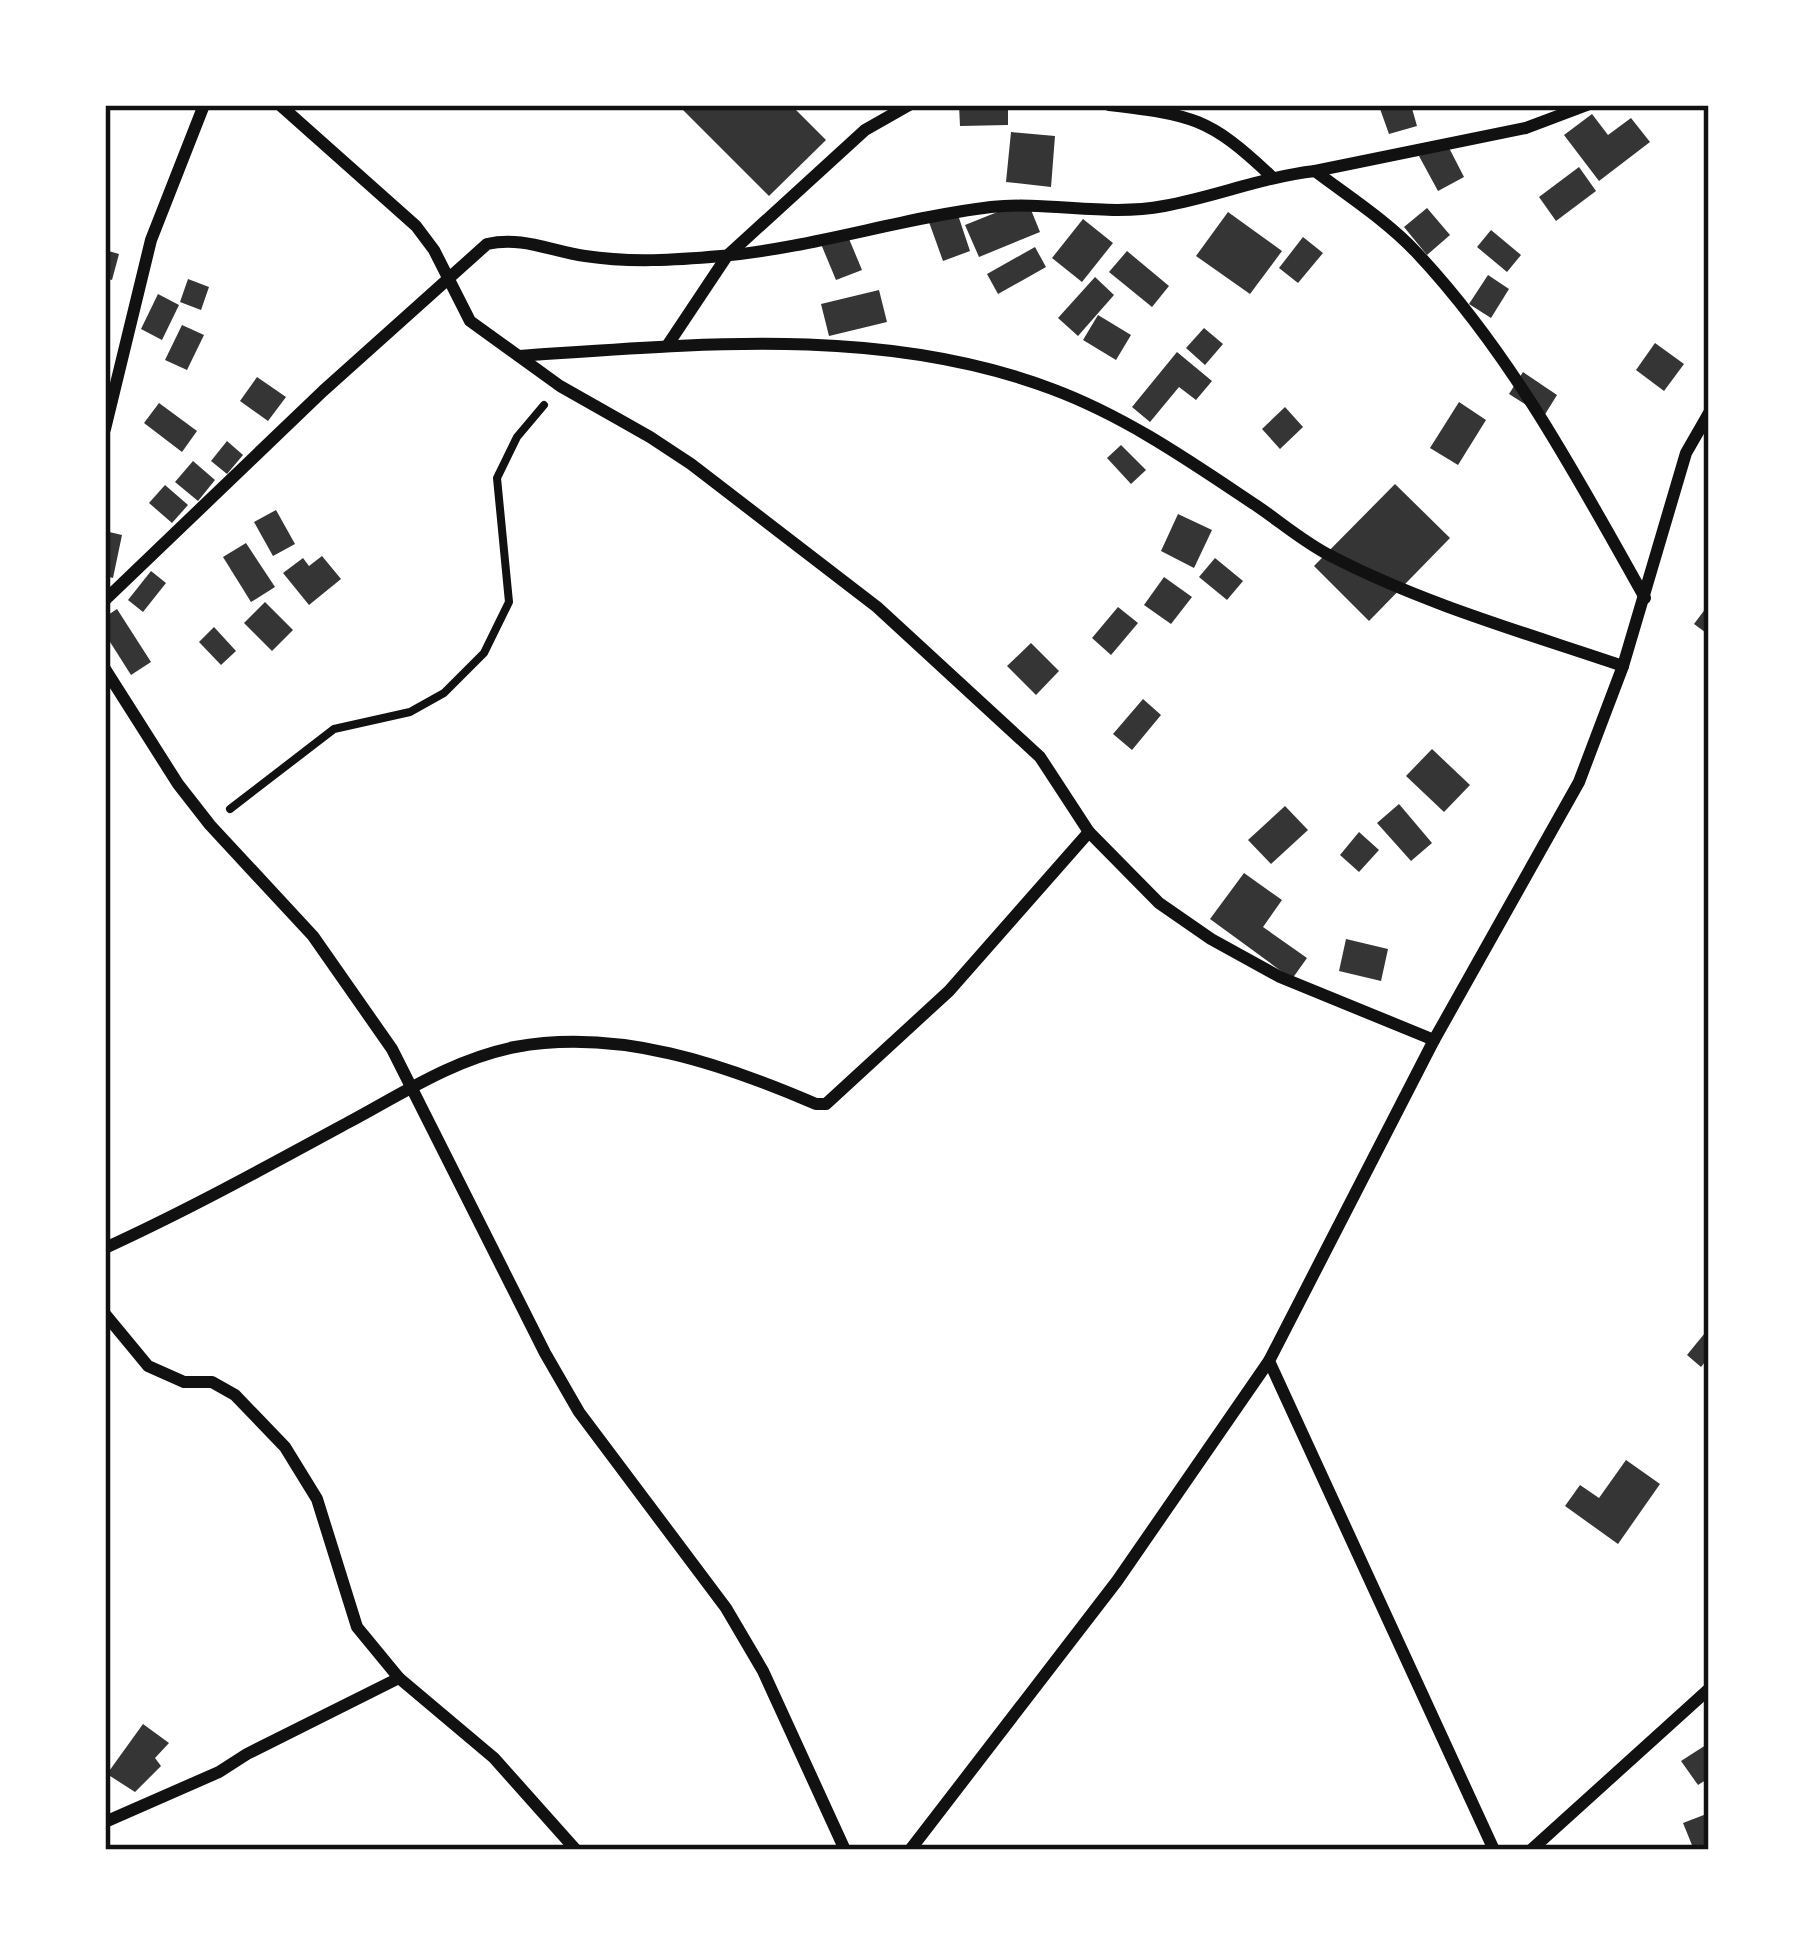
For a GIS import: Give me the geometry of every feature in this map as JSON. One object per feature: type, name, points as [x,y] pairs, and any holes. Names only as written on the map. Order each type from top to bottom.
[{"type":"street","points":[[105,429],[151,239],[204,105]]},
{"type":"street","points":[[280,105],[416,226],[434,250],[470,321],[560,386],[677,455],[877,607],[1040,757],[1089,832],[1159,903],[1280,977],[1434,1040]]},
{"type":"street","points":[[667,346],[727,256],[865,130],[909,105]]},
{"type":"street","points":[[1108,105],[1188,117],[1214,126],[1271,176]]},
{"type":"street","points":[[105,600],[487,244],[505,240],[580,256],[636,261],[727,256],[992,207],[1161,207],[1271,176],[1526,128],[1587,105]]},
{"type":"street","points":[[1315,171],[1413,248],[1482,330],[1569,462],[1645,598]]},
{"type":"street","points":[[518,356],[667,346],[851,345],[945,358],[1051,388],[1142,429],[1330,556],[1500,624],[1623,666]]},
{"type":"street","points":[[910,1850],[1117,1581],[1269,1360],[1434,1040],[1579,782],[1623,666],[1686,453],[1709,413]]},
{"type":"street","points":[[105,669],[178,784],[313,936],[392,1049],[579,1412],[726,1608],[764,1671],[845,1850]]},
{"type":"street","points":[[105,1248],[461,1061],[517,1047],[567,1042],[672,1052],[826,1104],[949,991],[1089,832]]},
{"type":"street","points":[[105,1314],[148,1366],[184,1382],[212,1382],[235,1395],[285,1447],[317,1499],[357,1627],[399,1678],[494,1758],[576,1850]]},
{"type":"street","points":[[1269,1360],[1494,1850]]},
{"type":"street","points":[[105,1822],[220,1772],[399,1678]]},
{"type":"street","points":[[1531,1850],[1709,1689]]},
{"type":"path","points":[[210,825],[334,729],[410,712],[443,692],[484,653],[509,602],[497,478],[518,437],[560,386]]},
{"type":"building","points":[[678,105],[791,105],[826,140],[769,196]]},
{"type":"building","points":[[959,105],[1008,105],[1008,125],[960,126]]},
{"type":"building","points":[[1411,105],[1417,126],[1389,134],[1379,106]]},
{"type":"building","points":[[1592,114],[1608,135],[1631,118],[1650,142],[1599,181],[1564,135]]},
{"type":"building","points":[[1011,132],[1055,136],[1051,187],[1006,182]]},
{"type":"building","points":[[1446,142],[1464,177],[1438,191],[1419,156]]},
{"type":"building","points":[[1579,167],[1596,191],[1556,221],[1539,197]]},
{"type":"building","points":[[1027,200],[1040,232],[979,257],[965,225]]},
{"type":"building","points":[[1427,208],[1450,235],[1427,255],[1404,227]]},
{"type":"building","points":[[957,212],[970,251],[943,261],[929,222]]},
{"type":"building","points":[[1228,212],[1282,251],[1250,294],[1196,256]]},
{"type":"building","points":[[1083,219],[1113,243],[1082,282],[1052,258]]},
{"type":"building","points":[[1491,230],[1521,255],[1507,272],[1477,247]]},
{"type":"building","points":[[847,234],[862,270],[836,280],[821,244]]},
{"type":"building","points":[[1303,237],[1323,253],[1298,283],[1279,268]]},
{"type":"building","points":[[1035,247],[1046,267],[998,294],[987,274]]},
{"type":"building","points":[[105,250],[119,254],[112,280],[105,278]]},
{"type":"building","points":[[1127,251],[1169,286],[1152,307],[1109,272]]},
{"type":"building","points":[[1488,275],[1509,289],[1491,318],[1469,304]]},
{"type":"building","points":[[1095,277],[1114,295],[1078,336],[1058,318]]},
{"type":"building","points":[[188,279],[209,287],[201,310],[180,302]]},
{"type":"building","points":[[879,290],[887,322],[829,336],[821,304]]},
{"type":"building","points":[[158,294],[179,305],[162,340],[141,329]]},
{"type":"building","points":[[1098,315],[1131,335],[1116,360],[1083,340]]},
{"type":"building","points":[[182,325],[204,335],[187,370],[165,360]]},
{"type":"building","points":[[1204,328],[1223,344],[1205,365],[1186,348]]},
{"type":"building","points":[[1655,343],[1684,364],[1664,391],[1636,370]]},
{"type":"building","points":[[1177,352],[1212,381],[1196,400],[1179,387],[1150,422],[1132,407]]},
{"type":"building","points":[[1523,372],[1557,395],[1544,416],[1509,394]]},
{"type":"building","points":[[257,377],[286,397],[268,421],[240,401]]},
{"type":"building","points":[[1459,402],[1486,420],[1458,465],[1430,448]]},
{"type":"building","points":[[159,403],[197,431],[182,452],[144,423]]},
{"type":"building","points":[[1285,407],[1303,427],[1280,449],[1262,429]]},
{"type":"building","points":[[227,441],[243,455],[227,474],[211,461]]},
{"type":"building","points":[[1121,445],[1146,470],[1131,484],[1107,458]]},
{"type":"building","points":[[193,461],[215,480],[198,501],[175,482]]},
{"type":"building","points":[[1395,484],[1450,538],[1369,621],[1314,566]]},
{"type":"building","points":[[165,485],[188,505],[172,523],[149,503]]},
{"type":"building","points":[[276,510],[295,544],[273,556],[254,522]]},
{"type":"building","points":[[1178,514],[1212,530],[1194,568],[1161,551]]},
{"type":"building","points":[[105,531],[122,535],[113,578],[105,576]]},
{"type":"building","points":[[246,543],[275,587],[251,602],[223,557]]},
{"type":"building","points":[[322,556],[341,579],[309,605],[283,573],[303,558],[309,566]]},
{"type":"building","points":[[1215,558],[1243,581],[1227,600],[1199,577]]},
{"type":"building","points":[[151,571],[166,583],[143,612],[128,600]]},
{"type":"building","points":[[1164,577],[1192,597],[1171,624],[1144,605]]},
{"type":"building","points":[[265,602],[293,630],[272,651],[244,623]]},
{"type":"building","points":[[1709,604],[1709,635],[1694,624]]},
{"type":"building","points":[[1118,607],[1138,623],[1111,655],[1092,638]]},
{"type":"building","points":[[117,609],[151,662],[131,675],[105,634],[105,617]]},
{"type":"building","points":[[214,627],[236,651],[221,665],[199,642]]},
{"type":"building","points":[[1031,643],[1059,671],[1036,695],[1007,666]]},
{"type":"building","points":[[1143,699],[1161,715],[1132,750],[1113,734]]},
{"type":"building","points":[[1432,749],[1470,785],[1444,812],[1406,776]]},
{"type":"building","points":[[1399,804],[1432,843],[1411,861],[1377,823]]},
{"type":"building","points":[[1285,806],[1308,830],[1271,864],[1248,840]]},
{"type":"building","points":[[1359,832],[1379,850],[1359,872],[1340,855]]},
{"type":"building","points":[[1244,873],[1282,900],[1263,927],[1307,958],[1292,979],[1210,919]]},
{"type":"building","points":[[1346,939],[1388,949],[1381,981],[1339,971]]},
{"type":"building","points":[[1709,1328],[1709,1357],[1701,1367],[1687,1355]]},
{"type":"building","points":[[1626,1460],[1660,1484],[1618,1544],[1565,1506],[1580,1485],[1599,1498]]},
{"type":"building","points":[[143,1724],[169,1743],[155,1758],[161,1766],[135,1792],[107,1774]]},
{"type":"building","points":[[1709,1743],[1709,1778],[1698,1785],[1681,1761]]},
{"type":"building","points":[[1709,1813],[1709,1845],[1694,1850],[1683,1823]]}]
